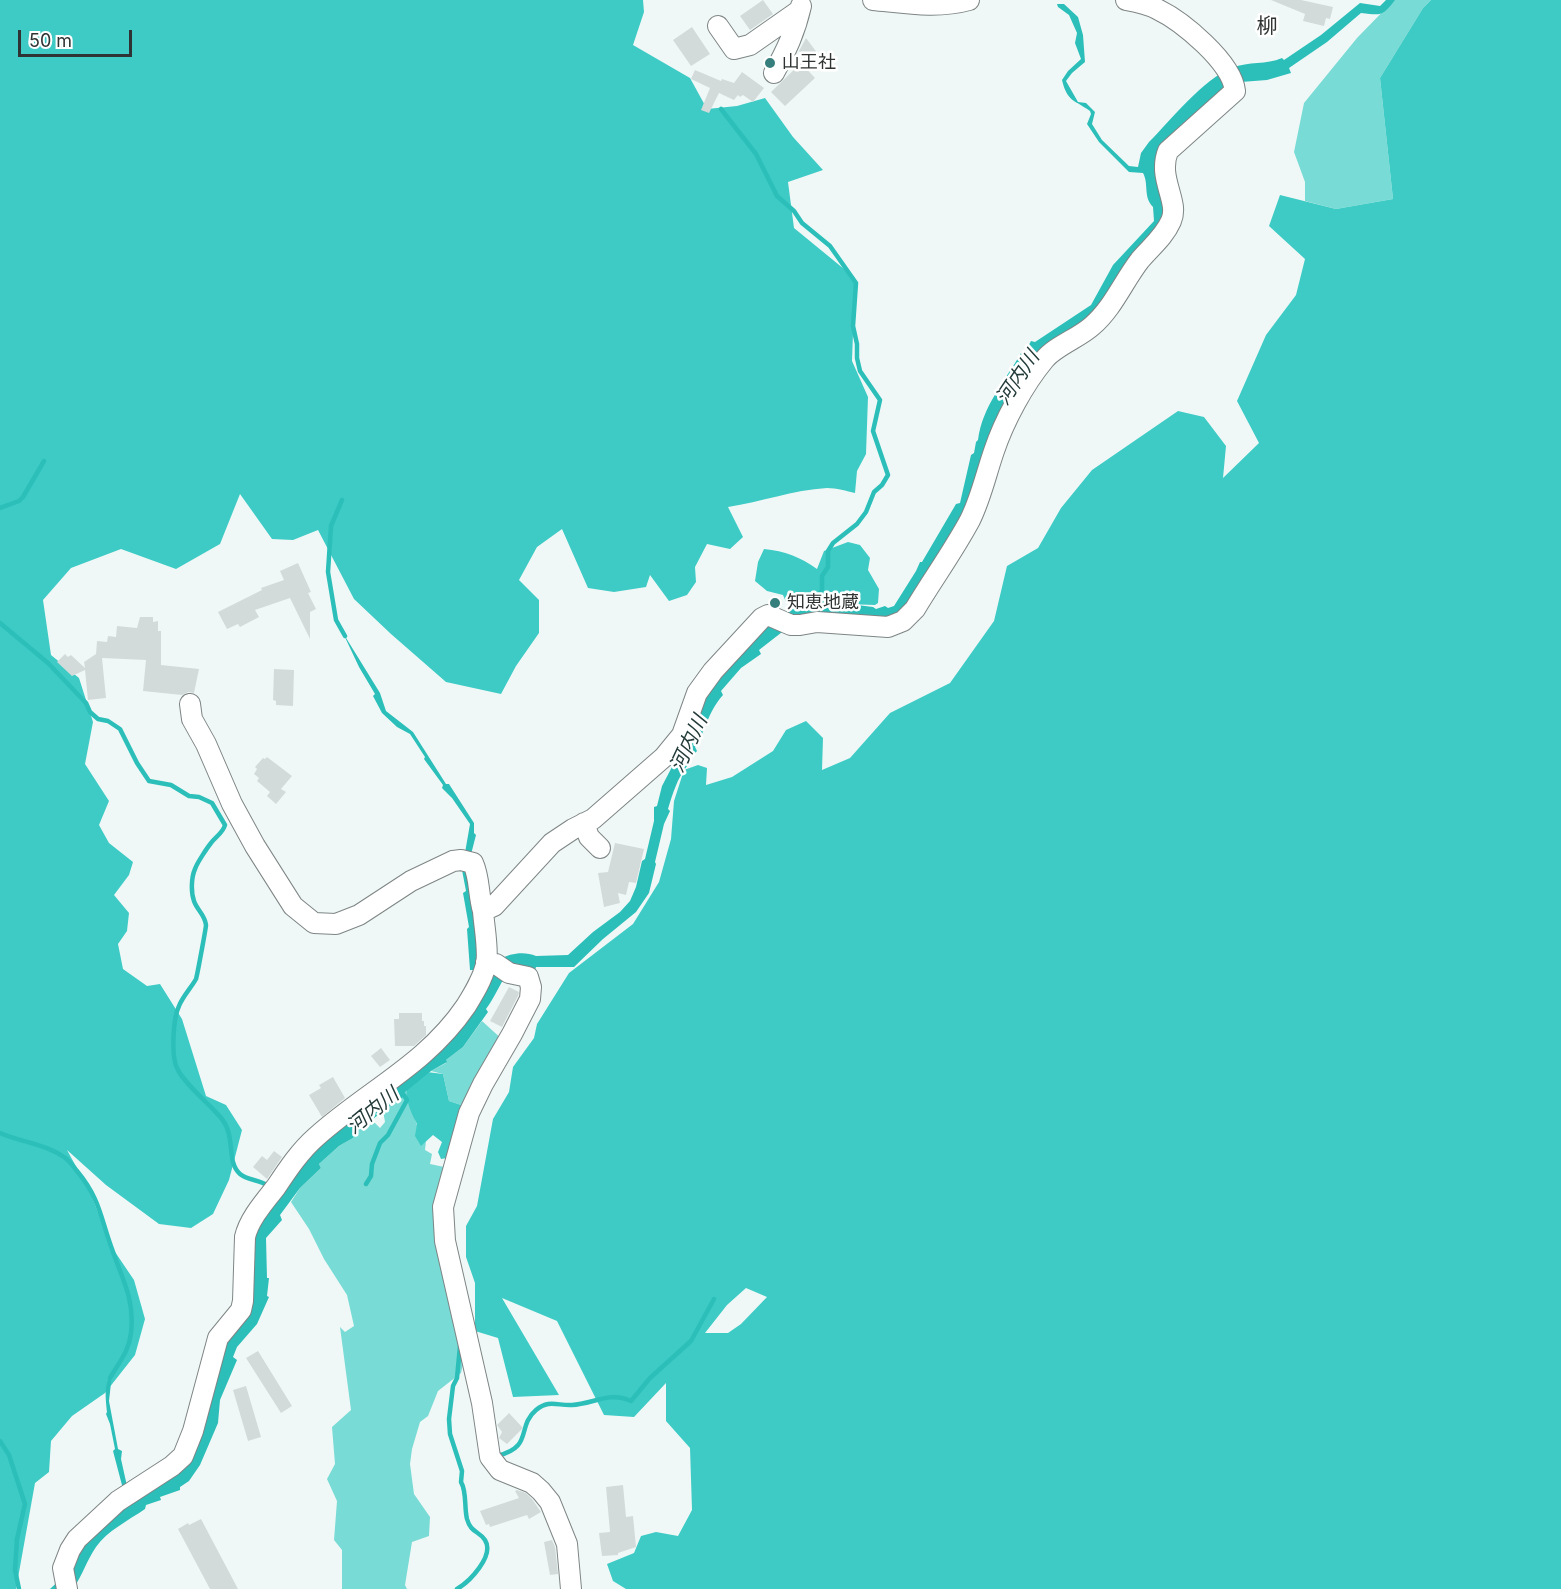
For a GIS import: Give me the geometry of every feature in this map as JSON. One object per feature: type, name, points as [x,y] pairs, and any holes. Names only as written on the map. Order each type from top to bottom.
[{"type":"street","points":[[873,0],[925,5],[953,4],[969,0]]},
{"type":"street","points":[[483,911],[494,906],[552,843],[593,819],[664,757],[682,735],[697,693],[713,671],[762,618],[768,615],[791,625],[800,626],[817,622],[888,627],[903,621],[915,609],[970,519],[985,485],[994,449],[1017,399],[1045,357],[1089,329],[1105,315],[1140,261],[1161,239],[1172,219],[1172,203],[1164,174],[1164,162],[1168,151],[1235,91],[1231,77],[1193,34],[1159,10],[1144,3],[1126,0]]},
{"type":"street","points":[[718,26],[734,49],[750,45],[801,5]]},
{"type":"street","points":[[774,73],[790,46],[801,5]]},
{"type":"street","points":[[65,1582],[64,1562],[87,1528],[118,1501],[172,1466],[183,1456],[196,1419],[218,1338],[241,1310],[245,1237],[265,1202],[300,1154],[315,1138],[439,1041],[460,1015],[491,969],[476,870],[467,861],[411,881],[359,915],[336,924],[314,923],[293,906],[255,846],[232,804],[206,744],[192,719],[190,704]]},
{"type":"street","points":[[585,823],[589,837],[600,848]]},
{"type":"street","points":[[491,969],[528,977],[531,987],[530,999],[469,1113],[443,1207],[445,1241],[482,1403],[490,1457],[500,1470],[532,1483],[550,1502],[567,1544],[571,1589]]},
{"type":"shaded area","points":[[0,0],[643,0],[644,12],[633,45],[690,78],[707,109],[737,106],[765,98],[793,137],[823,170],[788,182],[794,228],[855,278],[852,361],[868,397],[866,454],[857,471],[855,493],[830,488],[814,489],[728,507],[743,537],[730,549],[707,544],[695,567],[696,582],[687,595],[669,601],[650,575],[646,587],[614,592],[588,588],[562,529],[537,547],[519,580],[539,600],[539,633],[516,666],[501,694],[446,682],[354,599],[318,530],[293,540],[272,539],[240,494],[220,544],[176,569],[121,549],[71,568],[43,600],[51,655],[79,678],[93,722],[85,764],[109,801],[99,825],[109,843],[133,862],[129,875],[114,895],[129,913],[127,931],[118,944],[123,969],[147,986],[160,984],[182,1019],[206,1096],[226,1105],[242,1130],[229,1180],[213,1214],[191,1228],[159,1224],[106,1185],[67,1150],[90,1192],[111,1246],[134,1280],[145,1319],[135,1355],[105,1393],[72,1416],[51,1441],[49,1472],[35,1483],[16,1589],[0,1589]]},
{"type":"shaded area","points":[[1394,0],[1431,0],[1423,8],[1380,78],[1393,199],[1336,209],[1305,201],[1305,182],[1294,152],[1304,103],[1357,38]]},
{"type":"shaded area","points":[[1431,0],[1561,0],[1561,1589],[626,1589],[613,1581],[607,1564],[634,1553],[641,1536],[656,1532],[678,1536],[692,1510],[690,1448],[666,1421],[666,1383],[634,1417],[604,1415],[557,1321],[502,1298],[559,1395],[513,1397],[498,1338],[475,1331],[475,1283],[466,1257],[466,1226],[477,1206],[493,1119],[509,1092],[513,1067],[534,1038],[537,1024],[569,973],[633,924],[659,882],[671,839],[674,801],[684,770],[698,765],[707,768],[706,785],[732,777],[773,751],[786,730],[806,721],[823,738],[822,770],[850,758],[890,713],[950,683],[994,621],[1007,566],[1038,548],[1061,508],[1092,470],[1178,411],[1204,417],[1226,446],[1223,478],[1259,443],[1237,401],[1266,335],[1296,295],[1305,259],[1269,226],[1280,195],[1336,209],[1393,199],[1380,78],[1423,8]],"holes":[[[746,1288],[767,1297],[741,1324],[728,1333],[705,1333],[727,1305]]]},
{"type":"shaded area","points":[[848,542],[860,545],[870,558],[868,570],[879,589],[878,603],[875,605],[846,604],[833,597],[808,597],[786,602],[783,595],[767,591],[755,581],[758,562],[764,549],[792,555],[817,569],[824,551]]},
{"type":"shaded area","points":[[482,1021],[504,1041],[467,1107],[449,1101],[443,1074],[431,1071],[446,1063],[446,1060],[463,1047]]},
{"type":"shaded area","points":[[419,1071],[443,1074],[449,1101],[467,1107],[453,1157],[441,1159],[438,1152],[442,1142],[433,1135],[421,1146],[415,1136],[417,1124],[409,1107],[407,1089]]},
{"type":"shaded area","points":[[407,1090],[421,1145],[426,1141],[425,1150],[432,1154],[430,1164],[449,1168],[447,1174],[466,1350],[461,1373],[438,1391],[428,1416],[420,1422],[412,1449],[410,1464],[414,1494],[430,1517],[429,1536],[412,1542],[405,1585],[407,1589],[342,1589],[342,1550],[334,1540],[337,1501],[327,1479],[335,1464],[332,1427],[351,1410],[340,1327],[345,1332],[354,1326],[347,1295],[291,1202],[300,1188],[321,1168],[319,1164],[339,1146],[353,1138],[353,1135],[372,1120],[380,1128],[385,1122],[383,1111],[405,1096],[404,1093]]},
{"type":"water","name":"河内川","points":[[1386,0],[1395,0],[1381,14],[1361,13],[1327,42],[1289,68],[1291,73],[1267,80],[1241,82],[1162,151],[1165,216],[1099,311],[1055,341],[975,493],[907,609],[888,620],[786,629],[759,650],[761,654],[741,668],[721,691],[723,695],[695,747],[697,751],[686,763],[687,766],[676,786],[668,809],[670,811],[664,824],[649,893],[636,912],[574,967],[511,969],[486,1009],[488,1012],[463,1047],[319,1164],[321,1168],[300,1188],[280,1215],[282,1220],[266,1238],[267,1278],[269,1278],[267,1296],[269,1297],[257,1324],[237,1347],[233,1357],[237,1360],[220,1400],[218,1423],[200,1465],[189,1481],[180,1487],[180,1490],[146,1505],[145,1509],[106,1536],[93,1552],[73,1589],[50,1589],[67,1573],[85,1540],[96,1528],[180,1467],[226,1337],[249,1237],[303,1160],[392,1085],[500,959],[518,953],[536,956],[568,955],[630,901],[642,861],[645,859],[654,821],[654,807],[657,806],[662,786],[674,759],[677,758],[697,710],[726,667],[761,630],[804,601],[807,603],[817,600],[876,609],[894,606],[956,504],[960,503],[971,455],[974,453],[984,416],[1021,353],[1025,352],[1031,341],[1035,342],[1091,305],[1113,265],[1154,221],[1153,207],[1148,199],[1143,173],[1129,172],[1099,142],[1087,124],[1090,111],[1072,100],[1066,93],[1062,80],[1081,59],[1075,43],[1077,33],[1069,15],[1057,4],[1064,4],[1078,17],[1083,35],[1085,62],[1066,81],[1078,102],[1086,103],[1095,112],[1092,124],[1102,140],[1129,166],[1138,167],[1141,153],[1149,142],[1199,90],[1221,73],[1245,64],[1270,62],[1282,58],[1284,60],[1321,35],[1360,3],[1380,6]]},
{"type":"water","points":[[343,633],[380,693],[386,711],[413,732],[474,823],[476,835],[467,870],[476,927],[478,970],[470,970],[467,929],[469,927],[463,893],[466,891],[462,870],[470,824],[442,788],[443,785],[424,759],[425,757],[410,734],[397,727],[382,713],[373,696],[375,694]]},
{"type":"water","points":[[112,1374],[109,1401],[118,1449],[122,1451],[121,1459],[127,1486],[123,1489],[106,1414],[106,1387]]},
{"type":"building","points":[[763,0],[773,14],[750,30],[740,16]]},
{"type":"building","points":[[1271,0],[1301,0],[1333,7],[1330,19],[1326,18],[1324,26],[1303,21],[1305,14]]},
{"type":"building","points":[[692,27],[710,54],[691,66],[673,40]]},
{"type":"building","points":[[806,38],[818,54],[807,62],[799,51]]},
{"type":"building","points":[[801,63],[815,78],[785,106],[771,92]]},
{"type":"building","points":[[695,70],[721,81],[722,79],[734,83],[742,72],[764,88],[753,102],[743,95],[740,97],[738,95],[734,100],[719,93],[709,113],[701,110],[710,88],[691,79]]},
{"type":"building","points":[[298,563],[316,609],[310,612],[310,639],[290,598],[255,610],[259,617],[240,627],[238,624],[227,629],[218,612],[262,590],[261,588],[284,580],[280,571]]},
{"type":"building","points":[[140,617],[153,617],[153,622],[158,621],[158,631],[161,631],[161,665],[199,669],[194,693],[188,692],[182,695],[143,691],[146,660],[102,658],[106,698],[88,700],[85,670],[72,676],[57,662],[65,654],[68,657],[71,655],[85,668],[84,662],[96,654],[97,641],[107,642],[108,636],[116,637],[117,626],[137,628]]},
{"type":"building","points":[[274,669],[294,670],[293,706],[276,705],[276,701],[273,700]]},
{"type":"building","points":[[267,757],[292,776],[281,789],[286,792],[276,804],[267,796],[270,792],[257,781],[259,778],[254,774],[257,769],[255,767]]},
{"type":"building","points":[[615,843],[644,849],[636,883],[629,882],[626,895],[618,893],[620,903],[604,907],[598,873],[608,872]]},
{"type":"building","points":[[509,987],[519,992],[502,1027],[490,1021]]},
{"type":"building","points":[[399,1013],[422,1013],[426,1035],[414,1046],[395,1046],[394,1019],[399,1019]]},
{"type":"building","points":[[381,1048],[390,1060],[380,1067],[371,1056]]},
{"type":"building","points":[[333,1077],[345,1098],[322,1117],[309,1095],[321,1088],[319,1085]]},
{"type":"building","points":[[274,1151],[282,1157],[267,1179],[253,1167],[262,1156],[267,1160]]},
{"type":"building","points":[[258,1351],[292,1406],[281,1413],[246,1358]]},
{"type":"building","points":[[246,1386],[261,1437],[248,1441],[233,1390]]},
{"type":"building","points":[[509,1413],[523,1428],[507,1444],[499,1438],[502,1432],[497,1425]]},
{"type":"building","points":[[623,1485],[626,1517],[633,1516],[636,1547],[618,1553],[618,1555],[602,1556],[599,1533],[610,1532],[606,1487]]},
{"type":"building","points":[[515,1491],[526,1493],[541,1512],[529,1519],[527,1515],[490,1527],[489,1524],[486,1525],[480,1511],[519,1498]]},
{"type":"building","points":[[201,1519],[238,1589],[210,1589],[178,1529]]},
{"type":"building","points":[[552,1540],[558,1574],[550,1575],[544,1542]]},
{"type":"waterway","points":[[721,109],[756,154],[777,196],[794,211],[802,223],[830,246],[856,283],[853,326],[857,358],[860,371],[880,400],[873,431],[888,475],[874,492],[866,512],[857,524],[833,543],[828,551],[828,567],[822,576],[822,590],[813,604]]},
{"type":"waterway","points":[[0,508],[19,501],[23,497],[44,461]]},
{"type":"waterway","points":[[342,500],[331,526],[328,572],[336,620],[345,636]]},
{"type":"waterway","points":[[0,623],[48,663],[86,703],[90,712],[98,719],[108,721],[120,729],[149,781],[171,785],[189,796],[199,797],[212,803],[225,825],[202,856],[193,877],[193,898],[206,925],[196,979],[183,999],[175,1019],[174,1055],[180,1074],[217,1113],[226,1126],[236,1169],[243,1176],[268,1186]]},
{"type":"waterway","name":"河内川","points":[[366,1184],[371,1176],[372,1164],[380,1143],[388,1135],[407,1100],[402,1092]]},
{"type":"waterway","points":[[0,1133],[49,1149],[66,1158],[85,1181],[95,1199],[127,1290],[132,1321],[128,1346],[110,1378]]},
{"type":"waterway","points":[[497,1456],[516,1447],[523,1436],[530,1416],[545,1405],[572,1405],[616,1397],[631,1401],[650,1378],[691,1341],[714,1299]]},
{"type":"waterway","points":[[457,1589],[468,1581],[479,1568],[487,1553],[485,1540],[471,1527],[467,1519],[461,1482],[462,1471],[450,1434],[449,1419],[453,1386],[457,1378],[460,1346]]},
{"type":"waterway","points":[[0,1441],[9,1455],[25,1504],[17,1539],[15,1570],[19,1589]]},
{"type":"place","name":"山王社","points":[[770,63]]},
{"type":"place","name":"知恵地蔵","points":[[775,603]]},
{"type":"district","name":"柳","points":[[1267,27]]}]
